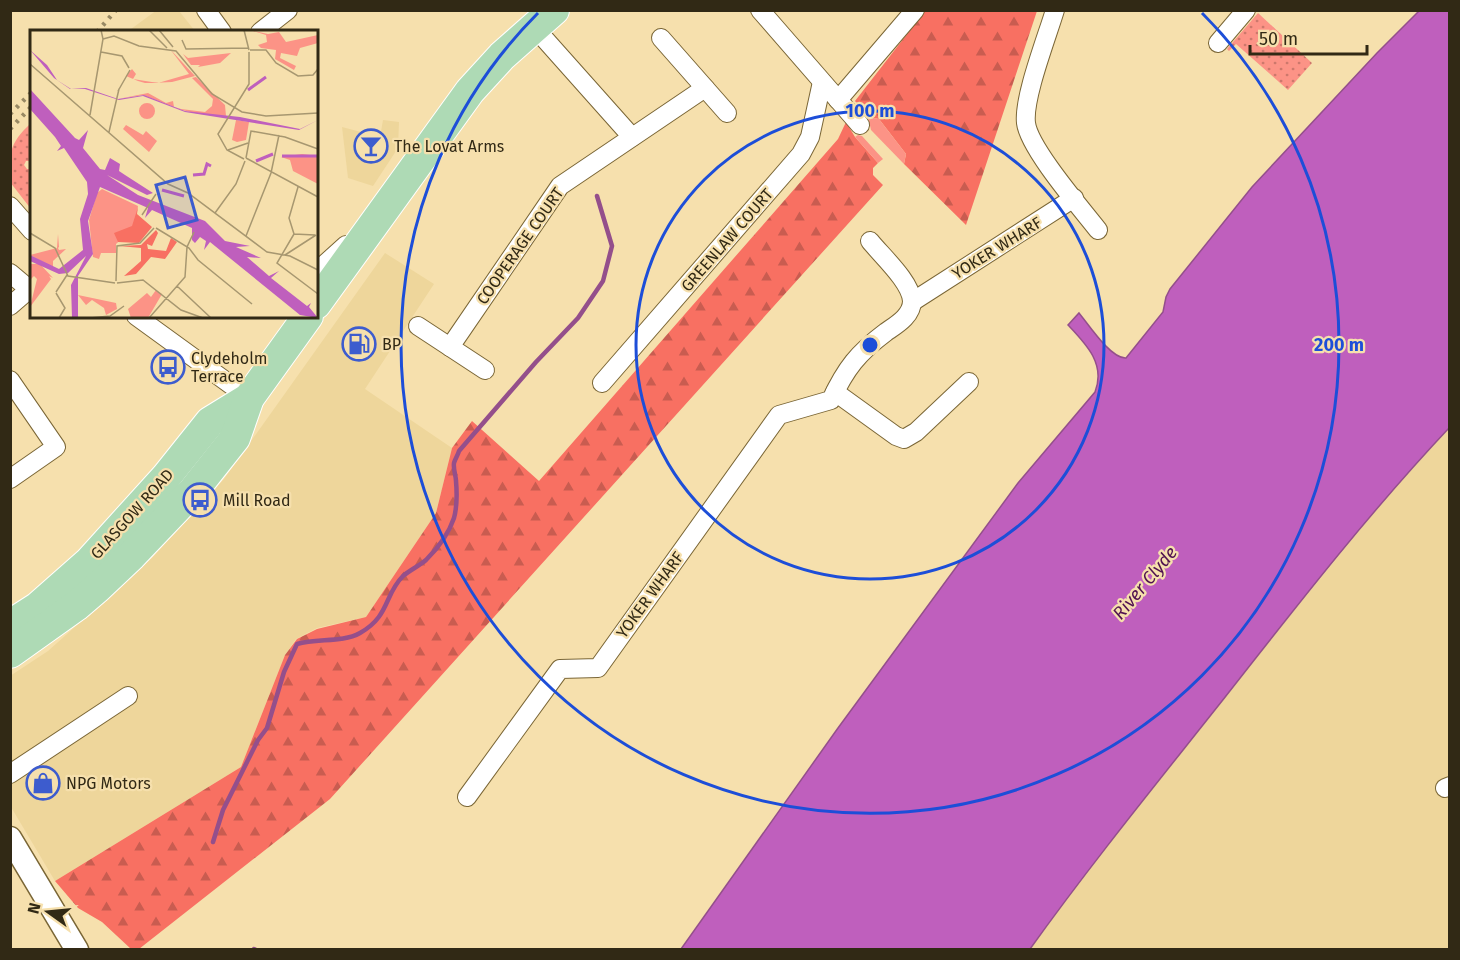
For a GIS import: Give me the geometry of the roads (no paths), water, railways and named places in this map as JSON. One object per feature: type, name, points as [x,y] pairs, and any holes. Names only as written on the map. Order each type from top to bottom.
[{"type":"main road","points":[[318,301],[470,91],[502,56],[544,19]]},
{"type":"main road","points":[[249,398],[307,318]]},
{"type":"main road","name":"GLASGOW ROAD","points":[[10,653],[76,606],[132,555],[193,491],[235,438],[249,398]]},
{"type":"main road","name":"GLASGOW ROAD","points":[[10,625],[38,607],[89,562],[166,477],[210,422],[249,398]]},
{"type":"street","points":[[206,10],[221,30]]},
{"type":"street","points":[[263,30],[288,10]]},
{"type":"street","points":[[760,10],[860,125]]},
{"type":"street","points":[[838,100],[915,10]]},
{"type":"street","points":[[1055,10],[1029,98],[1026,121],[1031,141],[1098,230]]},
{"type":"street","points":[[1218,43],[1237,14]]},
{"type":"street","points":[[544,19],[632,137]]},
{"type":"street","points":[[661,39],[727,113]]},
{"type":"street","name":"GREENLAW COURT","points":[[602,383],[801,154],[810,137],[822,82]]},
{"type":"street","name":"COOPERAGE COURT","points":[[450,347],[556,191],[567,180],[705,88]]},
{"type":"street","name":"YOKER WHARF","points":[[467,796],[560,669],[598,668],[779,415],[831,400],[842,375],[858,355],[906,317],[912,302],[1074,198]]},
{"type":"street","points":[[10,206],[30,229]]},
{"type":"street","points":[[318,270],[382,211]]},
{"type":"street","points":[[870,241],[905,283],[912,302]]},
{"type":"street","points":[[10,273],[30,288],[10,306]]},
{"type":"street","points":[[139,318],[249,398]]},
{"type":"street","points":[[418,326],[485,370]]},
{"type":"street","points":[[10,380],[56,447],[10,479]]},
{"type":"street","points":[[835,392],[896,436],[904,439],[916,432],[969,382]]},
{"type":"street","points":[[10,774],[128,696]]},
{"type":"street","points":[[10,838],[77,950]]},
{"type":"water","name":"River Clyde","points":[[1420,10],[1449,11],[1449,428],[1390,494],[1305,596],[1100,855],[1030,949],[681,949],[838,728],[1018,483],[1095,392],[1098,382],[1096,364],[1087,347],[1068,325],[1079,313],[1107,347],[1120,357],[1126,358],[1163,312],[1170,289],[1252,187]]},
{"type":"waterway","points":[[213,842],[223,810],[258,740],[267,728],[284,672],[297,644],[353,636],[377,620],[397,583],[426,560],[449,529],[456,509],[457,490],[454,462],[459,451],[536,362],[578,318],[603,281],[612,246],[597,196]]},
{"type":"railway","points":[[99,30],[116,10]]},
{"type":"railway","points":[[10,114],[30,94]]},
{"type":"railway","points":[[10,129],[30,108]]},
{"type":"place","name":"The Lovat Arms","points":[[371,146]]},
{"type":"place","name":"BP","points":[[359,344]]},
{"type":"place","name":"Clydeholm Terrace","points":[[168,367]]},
{"type":"place","name":"Mill Road","points":[[200,500]]},
{"type":"place","name":"NPG Motors","points":[[43,783]]}]
